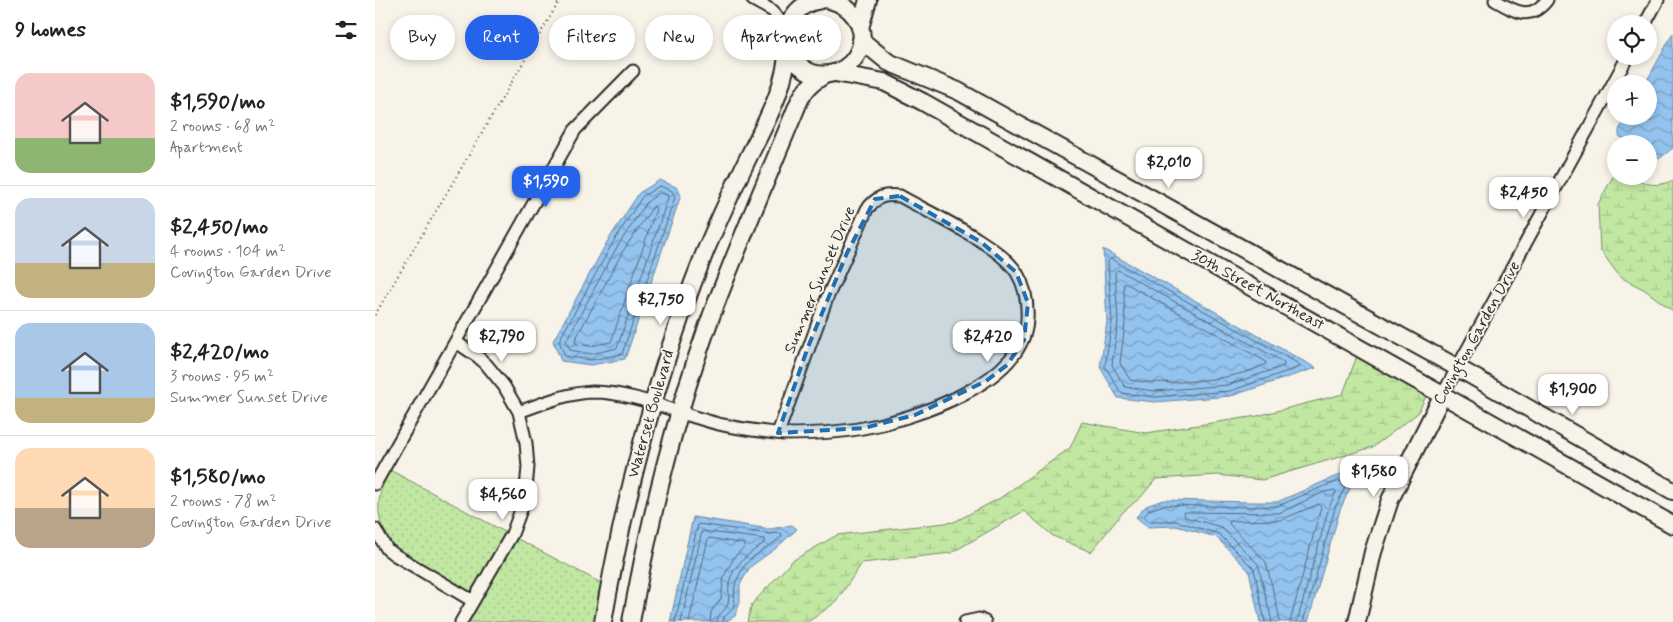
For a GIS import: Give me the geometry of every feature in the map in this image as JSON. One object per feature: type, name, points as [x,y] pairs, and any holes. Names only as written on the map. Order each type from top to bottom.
[{"type":"street","points":[[753,0],[773,11],[775,15]]},
{"type":"street","name":"30th Street Northeast","points":[[829,0],[849,9],[858,21],[861,34],[888,62],[958,91],[1458,368],[1673,491]]},
{"type":"street","points":[[861,34],[868,0]]},
{"type":"street","points":[[1495,0],[1520,13],[1537,10],[1547,0]]},
{"type":"street","points":[[1650,15],[1659,0]]},
{"type":"street","points":[[795,15],[801,8],[814,1]]},
{"type":"street","name":"Waterset Boulevard","points":[[631,622],[652,514],[666,457],[712,314],[797,104],[804,91],[815,80],[851,63],[858,52],[861,34]]},
{"type":"street","name":"Waterset Boulevard","points":[[603,622],[625,506],[652,404],[671,344],[705,252],[775,102],[785,76],[786,60]]},
{"type":"street","name":"30th Street Northeast","points":[[796,60],[799,65],[811,72],[884,82],[923,102],[1673,525]]},
{"type":"street","name":"Covington Garden Drive","points":[[1357,622],[1373,552],[1390,500],[1443,394],[1623,65]]},
{"type":"street","points":[[375,484],[575,130],[633,71]]},
{"type":"street","name":"Summer Sunset Drive","points":[[519,412],[567,395],[593,392],[614,394],[716,423],[778,433],[826,434],[864,428],[915,415],[986,381],[1007,365],[1024,340],[1027,325],[1028,303],[1024,287],[1016,272],[1001,255],[900,196],[889,195],[875,199],[867,209],[827,298],[778,433]]},
{"type":"street","points":[[455,342],[486,364],[504,386],[519,412],[528,467],[525,499],[511,534],[461,622]]},
{"type":"street","points":[[375,530],[387,549],[395,555],[473,601]]},
{"type":"street","points":[[965,622],[979,619],[985,622]]},
{"type":"path","points":[[375,315],[560,0]]},
{"type":"highlighted area","points":[[900,196],[981,242],[1016,272],[1028,303],[1024,340],[1007,365],[986,381],[915,415],[864,428],[778,433],[808,347],[847,253],[875,199]]},
{"type":"green space","points":[[1673,180],[1673,311],[1645,290],[1620,277],[1600,250],[1598,204],[1608,185],[1657,185]]},
{"type":"green space","points":[[1358,353],[1428,392],[1418,413],[1373,447],[1262,480],[1217,475],[1156,479],[1141,497],[1123,512],[1091,552],[1053,536],[1024,511],[951,553],[862,563],[836,602],[808,622],[747,622],[752,604],[792,561],[837,535],[954,522],[1000,498],[1070,448],[1082,422],[1146,433],[1257,416],[1343,394]]},
{"type":"green space","points":[[390,470],[505,532],[471,593],[402,554],[391,545],[382,527],[379,508],[382,489]]},
{"type":"green space","points":[[516,538],[603,584],[596,622],[469,622]]},
{"type":"water","points":[[1673,33],[1673,148],[1659,159],[1657,158],[1657,135],[1619,135],[1622,125],[1657,125],[1657,75],[1650,75]]},
{"type":"water","points":[[660,180],[676,187],[681,195],[625,359],[591,365],[561,361],[553,341],[607,242],[639,193]]},
{"type":"water","points":[[1103,249],[1316,368],[1231,396],[1155,402],[1118,398],[1100,367],[1107,322]]},
{"type":"water","points":[[1341,474],[1351,486],[1340,510],[1308,622],[1260,622],[1249,571],[1216,537],[1176,526],[1147,527],[1136,517],[1146,506],[1163,500],[1277,502]]},
{"type":"water","points":[[693,517],[770,529],[792,525],[797,529],[775,549],[750,567],[740,585],[740,602],[735,616],[725,622],[670,622]]}]
